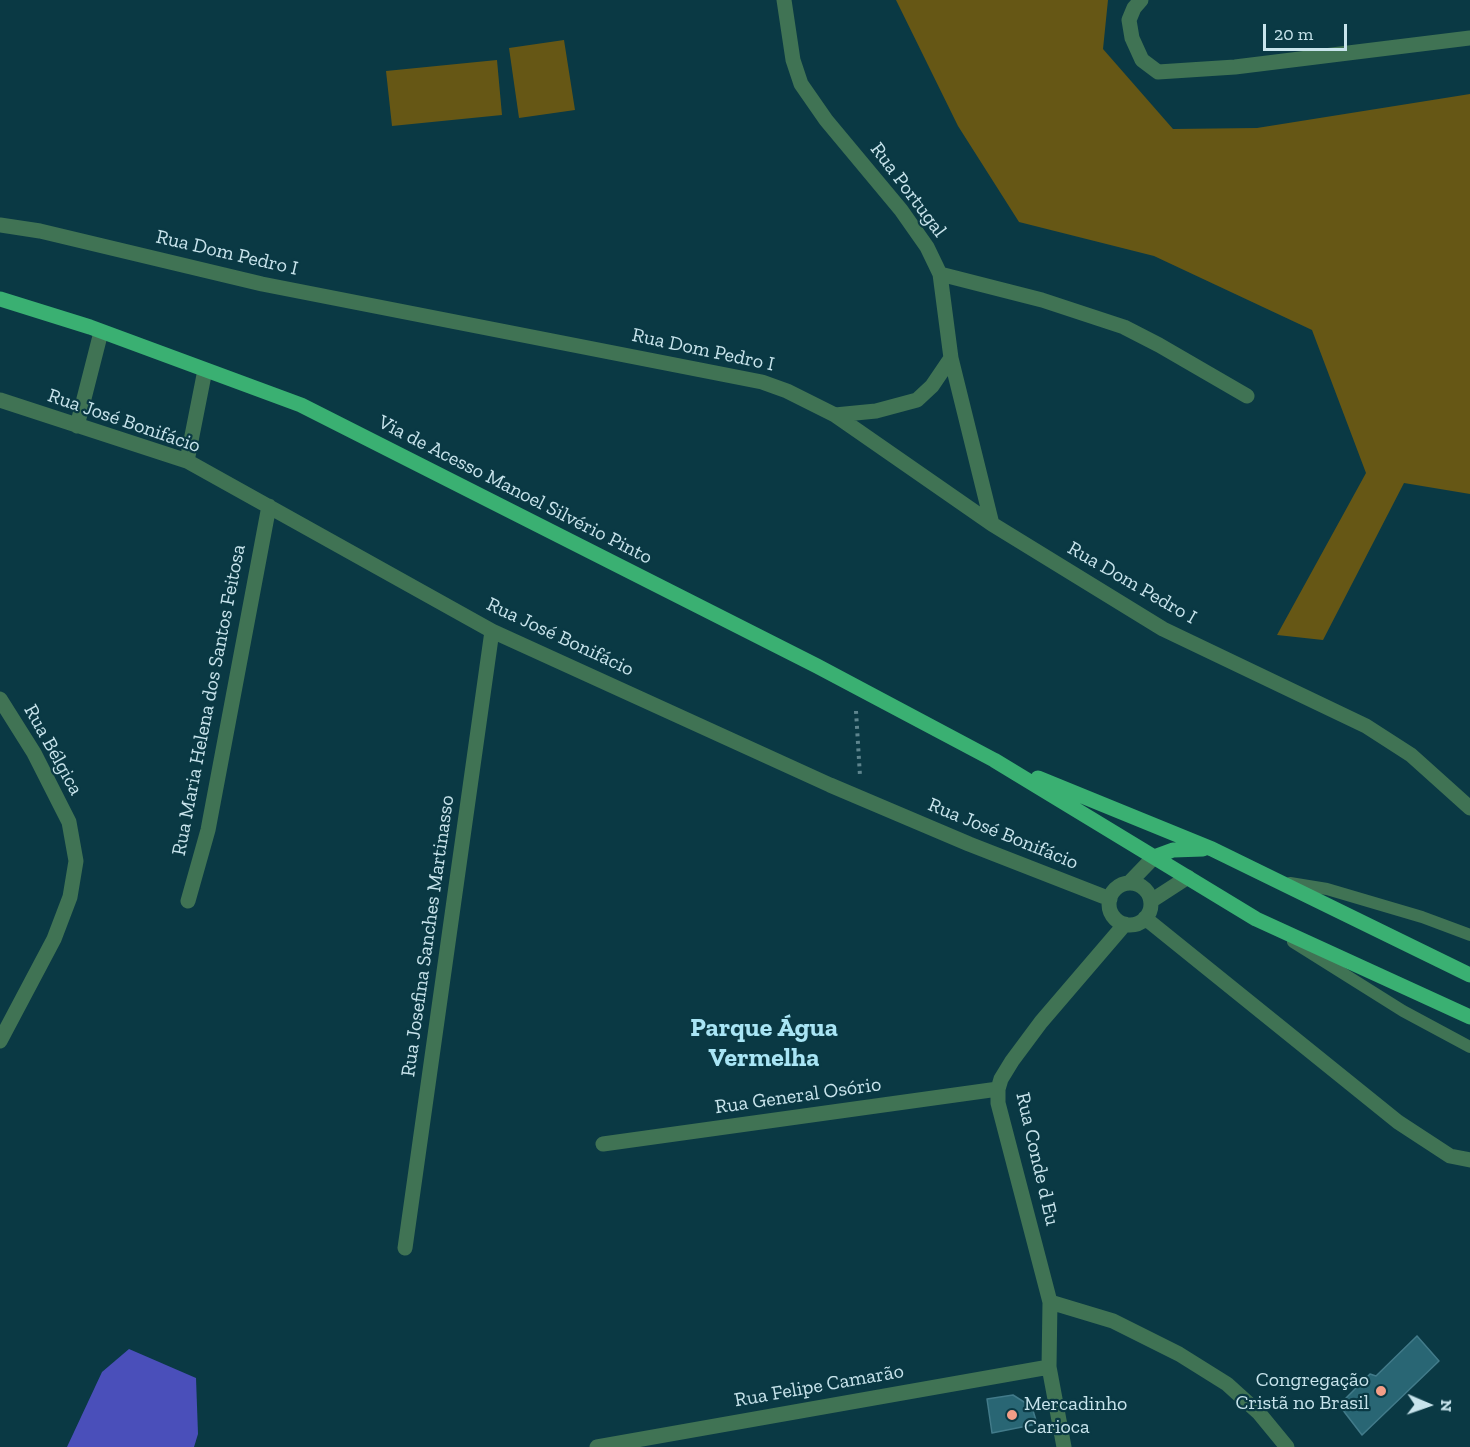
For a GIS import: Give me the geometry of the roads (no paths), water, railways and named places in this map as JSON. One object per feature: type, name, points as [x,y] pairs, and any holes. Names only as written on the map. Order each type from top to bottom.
[{"type":"main road","name":"Via de Acesso Manoel Silvério Pinto","points":[[0,299],[101,332],[301,405],[855,686],[994,760],[1256,919],[1470,1017]]},
{"type":"main road","name":"Via de Acesso Manoel Silvério Pinto","points":[[994,760],[1212,849],[1470,975]]},
{"type":"main road","points":[[1154,857],[1173,850],[1212,849]]},
{"type":"street","name":"Rua Portugal","points":[[784,0],[793,60],[801,84],[826,120],[901,210],[927,247],[940,274],[951,358],[992,524]]},
{"type":"street","points":[[1141,0],[1134,8],[1130,20],[1132,38],[1142,60],[1158,72],[1235,67],[1470,38]]},
{"type":"street","name":"Rua Dom Pedro I","points":[[0,225],[40,231],[262,284],[762,382],[835,415],[992,524],[1163,629],[1366,726],[1411,754],[1470,808]]},
{"type":"street","points":[[940,274],[1042,300],[1124,327],[1246,396]]},
{"type":"street","points":[[77,426],[101,332]]},
{"type":"street","points":[[835,415],[893,408],[918,400],[932,386],[951,358]]},
{"type":"street","points":[[187,461],[205,370]]},
{"type":"street","name":"Rua José Bonifácio","points":[[0,400],[187,461],[492,631],[861,798],[1110,899]]},
{"type":"street","name":"Rua Maria Helena dos Santos Feitosa","points":[[188,901],[208,830],[269,506]]},
{"type":"street","name":"Rua Josefina Sanches Martinasso","points":[[405,1248],[492,631]]},
{"type":"street","name":"Rua Bélgica","points":[[0,699],[34,753],[69,822],[76,861],[70,897],[54,939],[0,1041]]},
{"type":"street","points":[[1154,857],[1129,883],[1117,888],[1110,899],[1114,916],[1125,924],[1134,924],[1145,918],[1151,902],[1188,877]]},
{"type":"street","points":[[1129,883],[1146,890],[1151,902]]},
{"type":"street","points":[[1145,918],[1398,1122],[1450,1156],[1470,1160]]},
{"type":"street","name":"Rua Conde d Eu","points":[[1064,1447],[1049,1367],[1050,1302],[998,1103],[998,1089],[1012,1061],[1041,1022],[1125,924]]},
{"type":"street","name":"Rua General Osório","points":[[603,1144],[998,1089]]},
{"type":"street","points":[[1050,1302],[1113,1321],[1179,1354],[1218,1378],[1259,1413],[1287,1447]]},
{"type":"street","name":"Rua Felipe Camarão","points":[[597,1447],[1049,1367]]},
{"type":"lane","name":"Via de Acesso Manoel Silvério Pinto","points":[[1276,881],[1327,889],[1422,917],[1470,934]]},
{"type":"lane","name":"Via de Acesso Manoel Silvério Pinto","points":[[1256,919],[1403,1011],[1470,1047]]},
{"type":"place","name":"Congregação Cristã no Brasil","points":[[1381,1391]]},
{"type":"place","name":"Mercadinho Carioca","points":[[1012,1415]]},
{"type":"district","name":"Parque Água Vermelha","points":[[764,1044]]}]
